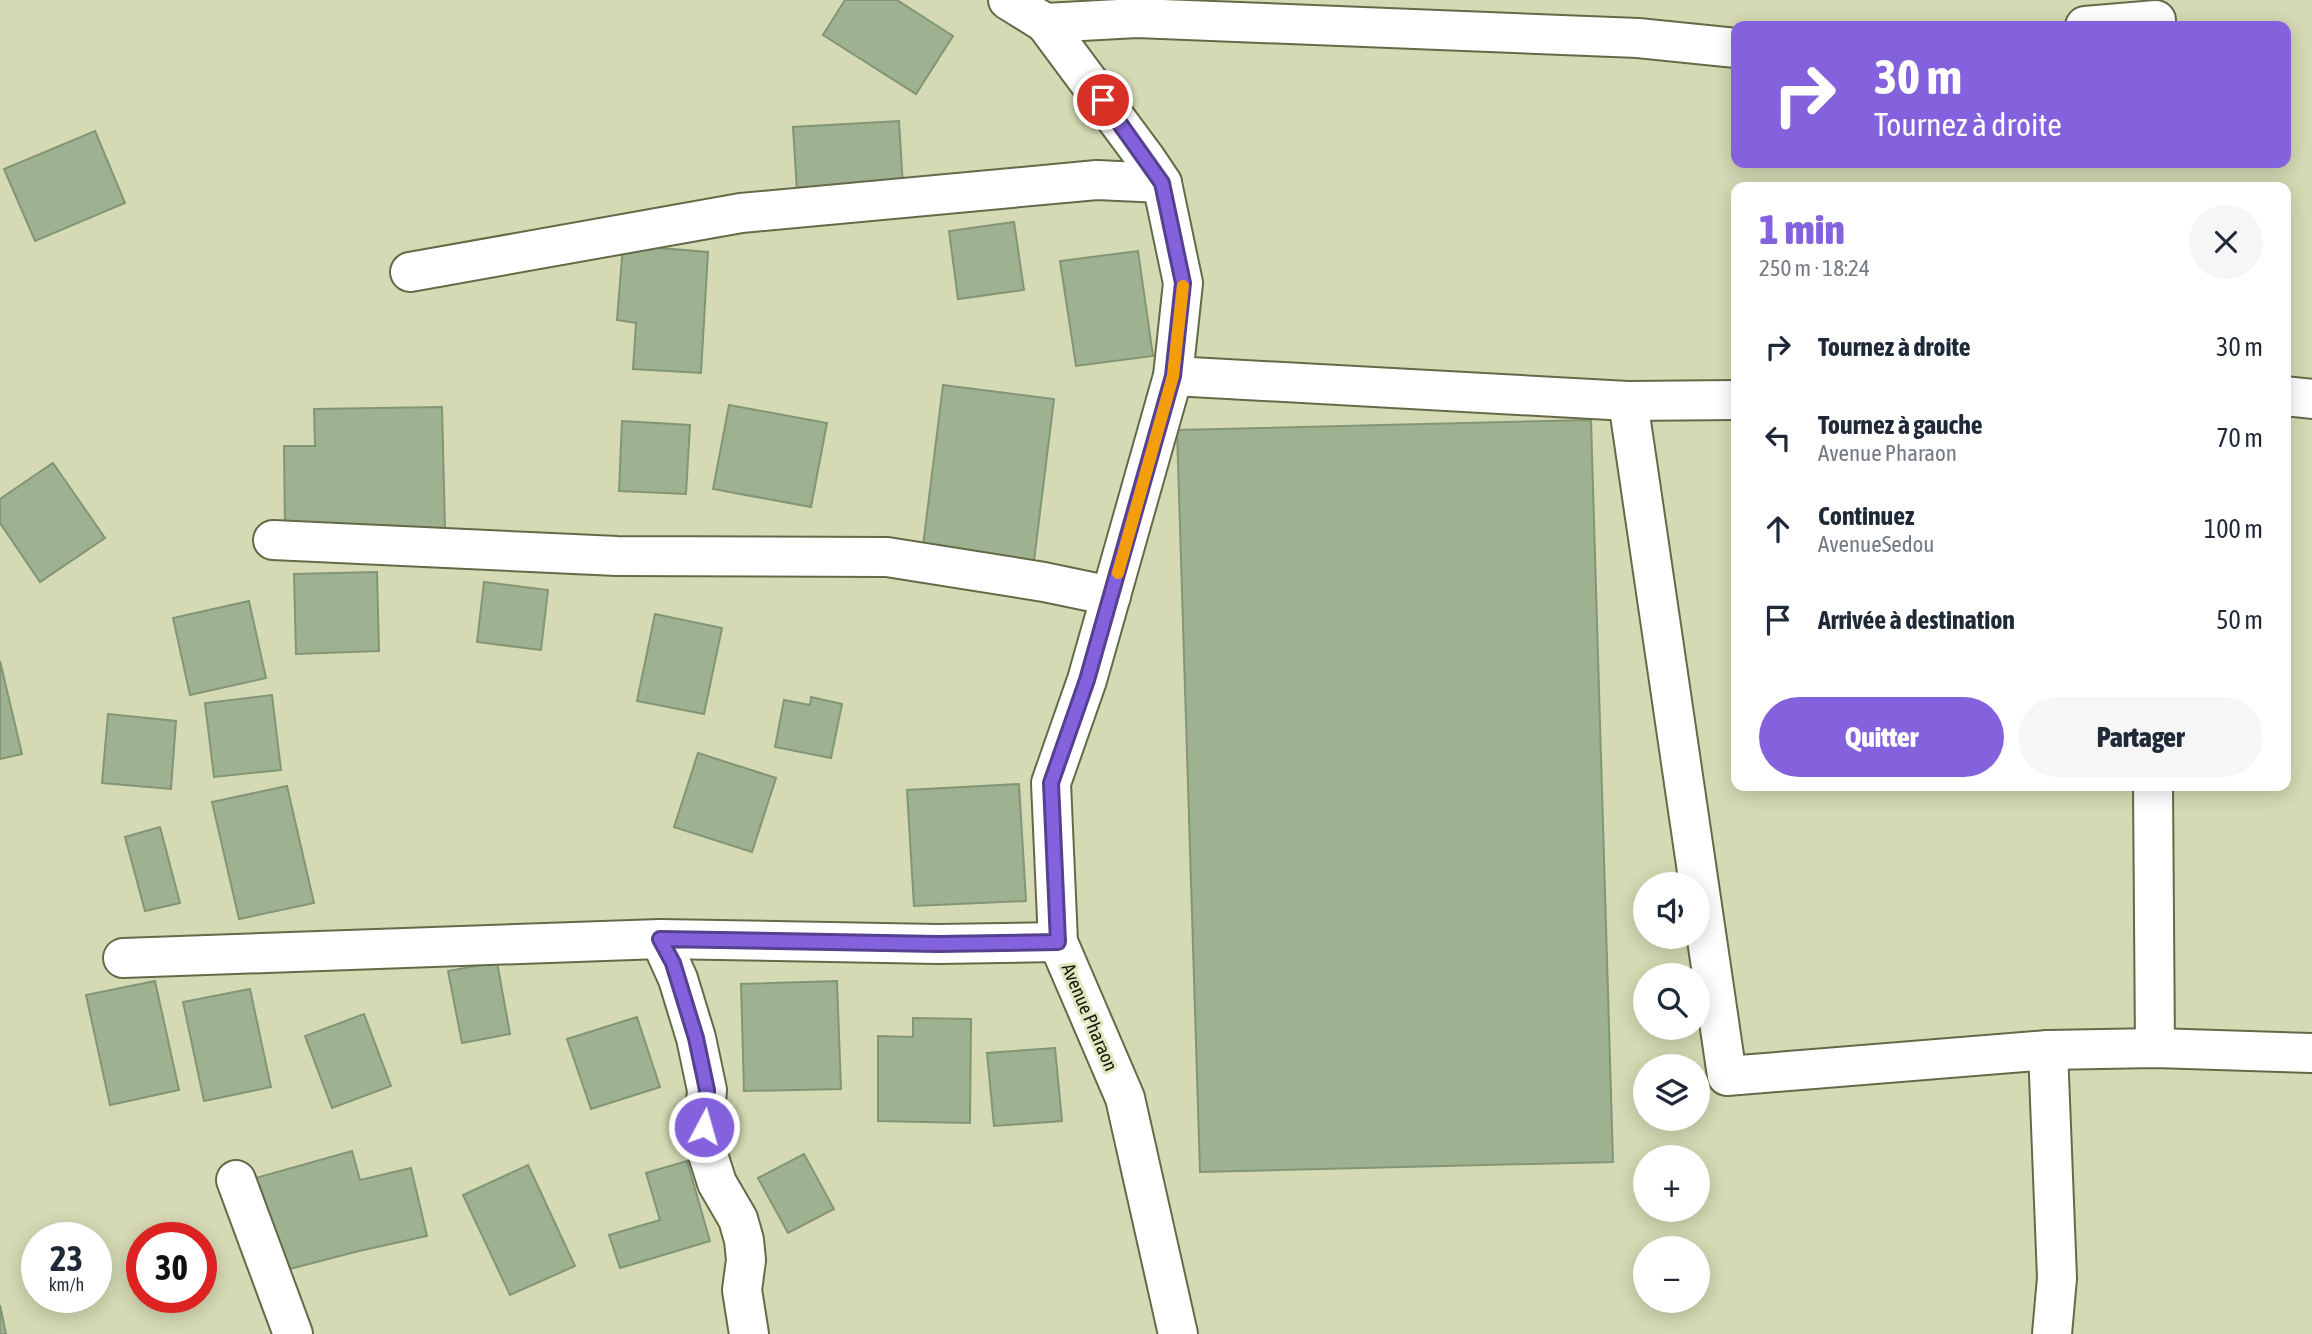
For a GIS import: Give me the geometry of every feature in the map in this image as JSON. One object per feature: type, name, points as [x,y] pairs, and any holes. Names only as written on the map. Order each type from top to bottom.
[{"type":"street","points":[[1007,0],[1045,23],[1162,183]]},
{"type":"street","points":[[1045,23],[1349,13],[1731,47]]},
{"type":"street","points":[[2144,21],[2156,20]]},
{"type":"street","points":[[410,272],[741,213],[1097,180],[1162,183]]},
{"type":"street","name":"Avenue Pharaon","points":[[1162,183],[1183,283],[1173,376],[1087,680],[1051,783],[1058,942],[1125,1098],[1178,1334]]},
{"type":"street","points":[[1173,376],[1628,401],[1731,400]]},
{"type":"street","points":[[2291,397],[2312,399]]},
{"type":"street","points":[[1628,401],[1727,1076],[2048,1050],[2155,1048],[2312,1053]]},
{"type":"street","points":[[274,540],[617,556],[887,557],[1044,582],[1111,596]]},
{"type":"street","points":[[2153,791],[2155,1048]]},
{"type":"street","points":[[660,939],[675,971],[702,1064],[708,1101],[704,1139],[717,1183],[738,1219],[744,1240],[746,1260],[742,1290],[748,1334]]},
{"type":"street","points":[[123,958],[660,939],[938,944],[1058,942]]},
{"type":"street","points":[[2048,1050],[2057,1278],[2052,1334]]},
{"type":"street","points":[[236,1180],[293,1334]]},
{"type":"building","points":[[845,0],[897,0],[953,36],[916,94],[823,35]]},
{"type":"building","points":[[899,121],[903,186],[797,192],[793,127]]},
{"type":"building","points":[[95,131],[125,203],[35,241],[4,169]]},
{"type":"building","points":[[1014,222],[1024,290],[958,299],[949,231]]},
{"type":"building","points":[[623,245],[708,252],[701,373],[633,369],[636,323],[617,320]]},
{"type":"building","points":[[1138,251],[1153,356],[1076,366],[1060,261]]},
{"type":"building","points":[[943,385],[1054,399],[1033,569],[922,554]]},
{"type":"building","points":[[729,405],[827,423],[811,507],[713,489]]},
{"type":"building","points":[[442,407],[445,528],[285,530],[284,446],[315,446],[314,409]]},
{"type":"building","points":[[1591,420],[1613,1162],[1200,1172],[1177,430]]},
{"type":"building","points":[[622,421],[690,425],[686,494],[619,491]]},
{"type":"building","points":[[53,463],[105,538],[40,582],[0,523],[0,499]]},
{"type":"building","points":[[377,572],[379,651],[296,654],[294,574]]},
{"type":"building","points":[[484,582],[548,590],[541,650],[477,642]]},
{"type":"building","points":[[249,601],[266,678],[190,695],[173,618]]},
{"type":"building","points":[[655,614],[722,628],[704,714],[637,701]]},
{"type":"building","points":[[0,661],[22,754],[0,759]]},
{"type":"building","points":[[272,695],[281,770],[214,777],[205,703]]},
{"type":"building","points":[[811,697],[842,704],[831,758],[775,747],[784,700],[810,705]]},
{"type":"building","points":[[108,714],[176,721],[171,789],[102,783]]},
{"type":"building","points":[[698,753],[776,778],[752,852],[674,827]]},
{"type":"building","points":[[1019,784],[1026,901],[914,906],[907,790]]},
{"type":"building","points":[[287,786],[314,903],[239,919],[212,802]]},
{"type":"building","points":[[160,827],[180,903],[145,911],[125,837]]},
{"type":"building","points":[[497,962],[510,1034],[462,1043],[448,971]]},
{"type":"building","points":[[155,981],[179,1090],[110,1105],[86,995]]},
{"type":"building","points":[[837,981],[841,1089],[744,1091],[741,984]]},
{"type":"building","points":[[250,989],[271,1087],[204,1101],[183,1002]]},
{"type":"building","points":[[364,1014],[391,1086],[332,1108],[305,1036]]},
{"type":"building","points":[[637,1017],[660,1087],[591,1109],[567,1039]]},
{"type":"building","points":[[913,1018],[971,1019],[970,1123],[878,1121],[878,1036],[913,1037]]},
{"type":"building","points":[[1055,1048],[1062,1121],[994,1126],[987,1053]]},
{"type":"building","points":[[352,1151],[360,1180],[411,1168],[427,1236],[278,1272],[252,1179]]},
{"type":"building","points":[[804,1154],[834,1209],[788,1233],[758,1178]]},
{"type":"building","points":[[687,1161],[710,1241],[620,1268],[609,1235],[660,1220],[646,1173]]},
{"type":"building","points":[[528,1165],[575,1266],[510,1295],[463,1195]]},
{"type":"building","points":[[0,1305],[6,1334],[0,1334]]},
{"type":"slow traffic","points":[[1118,573],[1173,376],[1183,286]]},
{"type":"route","points":[[704,1127],[708,1101],[696,1038],[673,963],[660,939],[938,944],[1058,942],[1051,783],[1087,680],[1173,376],[1183,283],[1162,183],[1103,100]]}]
